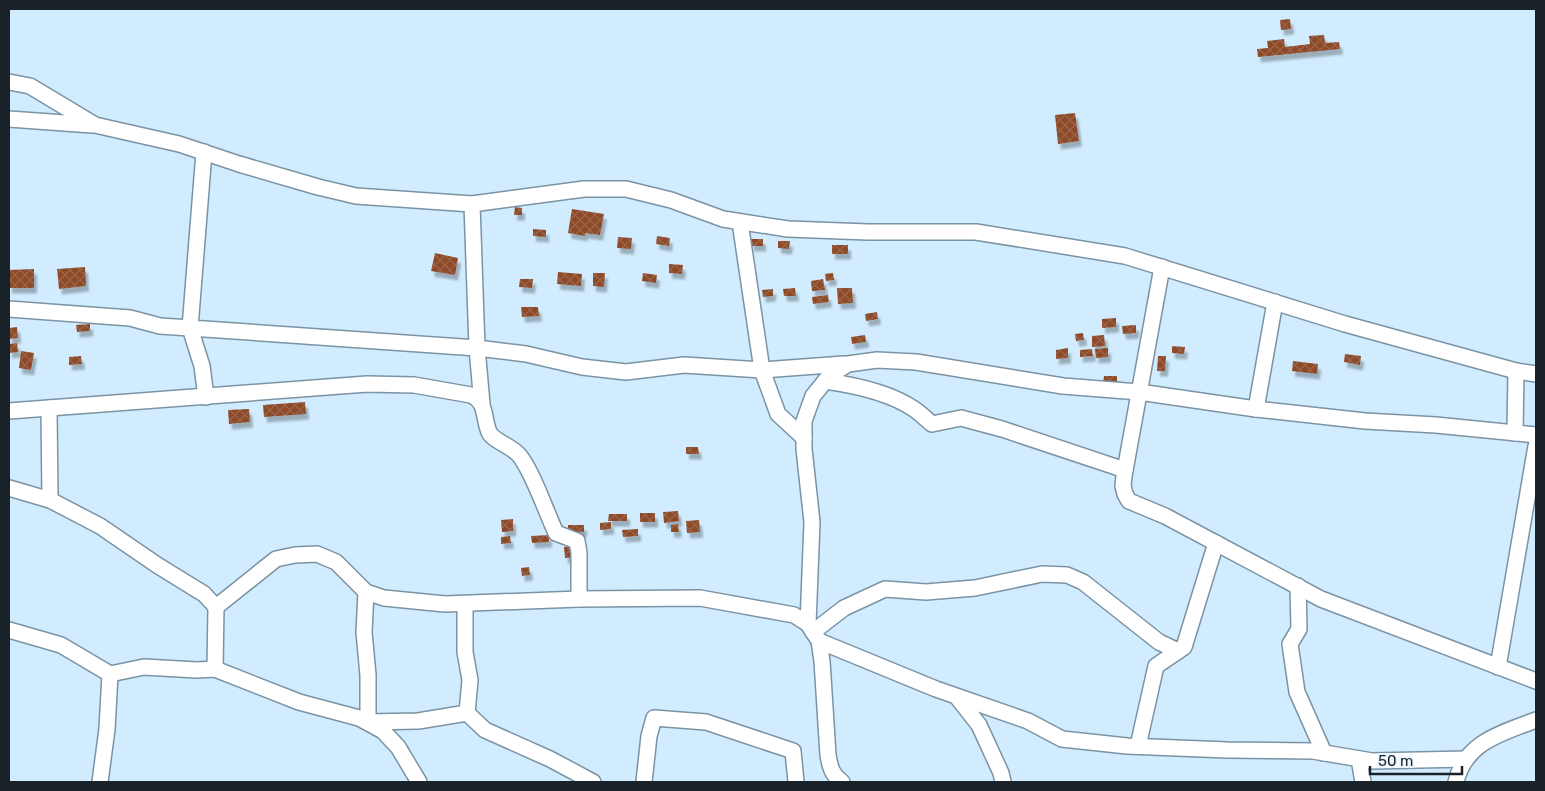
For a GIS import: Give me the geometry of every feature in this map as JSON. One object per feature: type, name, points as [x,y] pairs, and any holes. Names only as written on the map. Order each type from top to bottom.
[{"type":"street","points":[[9,82],[30,86],[94,125]]},
{"type":"street","points":[[9,119],[94,125],[179,144],[283,177],[356,196],[472,204],[584,189],[626,189],[671,200],[723,219],[788,229],[858,232],[976,232],[1125,256],[1345,324],[1536,374]]},
{"type":"street","points":[[204,152],[190,328],[202,366],[206,397]]},
{"type":"street","points":[[472,204],[477,348],[482,404],[489,433],[497,440],[510,446],[520,457],[556,533],[577,541],[579,553],[579,599]]},
{"type":"street","points":[[740,222],[762,370],[778,414],[804,438]]},
{"type":"street","points":[[1162,268],[1125,470],[1123,486],[1129,501],[1164,516],[1321,599],[1536,681]]},
{"type":"street","points":[[1256,409],[1275,302]]},
{"type":"street","points":[[9,309],[130,318],[160,326],[477,348],[526,354],[582,367],[626,372],[684,365],[762,370],[877,360],[916,362],[1063,386],[1139,392],[1256,409],[1365,421],[1436,425],[1536,435]]},
{"type":"street","points":[[842,782],[836,778],[830,768],[822,661],[813,632],[812,522],[804,421],[813,396],[830,375],[848,364]]},
{"type":"street","points":[[1515,433],[1516,370]]},
{"type":"street","points":[[825,381],[851,385],[895,399],[914,409],[932,424],[961,418],[1012,432],[1125,470]]},
{"type":"street","points":[[9,411],[366,384],[414,385],[471,395],[482,404]]},
{"type":"street","points":[[49,408],[50,500]]},
{"type":"street","points":[[1498,667],[1536,446]]},
{"type":"street","points":[[9,488],[50,500],[100,526],[156,565],[204,594],[216,607],[215,669]]},
{"type":"street","points":[[1138,746],[1156,666],[1184,647],[1216,543]]},
{"type":"street","points":[[216,607],[276,559],[295,555],[317,554],[336,562],[366,592],[384,598],[445,604],[579,599],[700,598],[794,615],[813,632],[956,696],[1028,721],[1062,739],[1138,746],[1313,751],[1372,762],[1466,759]]},
{"type":"street","points":[[813,632],[844,608],[885,589],[926,592],[975,588],[1042,574],[1066,575],[1083,582],[1159,642],[1178,652]]},
{"type":"street","points":[[1298,586],[1300,629],[1290,644],[1297,692],[1324,753]]},
{"type":"street","points":[[366,592],[364,632],[368,674],[368,722]]},
{"type":"street","points":[[464,604],[465,652],[470,680],[467,713]]},
{"type":"street","points":[[9,630],[61,645],[110,674],[144,667],[197,670],[215,669],[299,702],[359,718],[383,731],[398,747],[419,782]]},
{"type":"street","points":[[100,782],[107,729],[110,674]]},
{"type":"street","points":[[956,696],[979,724],[1001,773],[1003,782]]},
{"type":"street","points":[[368,722],[418,721],[467,713]]},
{"type":"street","points":[[467,713],[485,730],[550,759],[592,782]]},
{"type":"street","points":[[644,782],[649,736],[654,718],[706,722],[793,751],[796,782]]},
{"type":"street","points":[[1456,782],[1459,769],[1472,751],[1493,736],[1536,720]]},
{"type":"street","points":[[1359,759],[1363,782]]},
{"type":"building","points":[[1290,19],[1291,29],[1281,30],[1280,20]]},
{"type":"building","points":[[1324,35],[1325,43],[1339,42],[1340,49],[1258,57],[1257,49],[1268,48],[1267,41],[1284,39],[1285,47],[1310,44],[1309,36]]},
{"type":"building","points":[[1075,113],[1079,141],[1058,144],[1055,115]]},
{"type":"building","points":[[515,207],[522,208],[522,215],[514,215]]},
{"type":"building","points":[[572,209],[604,214],[600,235],[585,233],[585,236],[568,233]]},
{"type":"building","points":[[533,229],[546,230],[546,237],[533,236]]},
{"type":"building","points":[[657,236],[670,238],[669,246],[656,244]]},
{"type":"building","points":[[618,237],[632,238],[631,249],[617,248]]},
{"type":"building","points":[[751,239],[763,239],[763,246],[751,246]]},
{"type":"building","points":[[778,241],[790,241],[789,249],[778,248]]},
{"type":"building","points":[[832,245],[848,245],[848,254],[832,254]]},
{"type":"building","points":[[435,253],[458,258],[455,275],[431,271]]},
{"type":"building","points":[[669,264],[683,265],[682,274],[669,273]]},
{"type":"building","points":[[85,267],[86,286],[59,289],[57,269]]},
{"type":"building","points":[[34,269],[34,288],[9,288],[9,270]]},
{"type":"building","points":[[558,272],[582,274],[581,286],[557,284]]},
{"type":"building","points":[[593,273],[605,273],[604,287],[593,286]]},
{"type":"building","points":[[643,273],[657,275],[656,283],[642,281]]},
{"type":"building","points":[[833,273],[834,280],[826,281],[825,274]]},
{"type":"building","points":[[520,279],[533,279],[532,288],[519,287]]},
{"type":"building","points":[[823,279],[825,290],[812,291],[811,281]]},
{"type":"building","points":[[795,288],[796,296],[784,296],[783,289]]},
{"type":"building","points":[[837,288],[852,288],[853,303],[838,304]]},
{"type":"building","points":[[773,289],[773,296],[763,297],[762,290]]},
{"type":"building","points":[[828,295],[829,302],[813,304],[812,297]]},
{"type":"building","points":[[521,307],[538,307],[539,316],[522,317]]},
{"type":"building","points":[[877,312],[878,319],[866,321],[865,314]]},
{"type":"building","points":[[1116,318],[1116,327],[1102,328],[1102,319]]},
{"type":"building","points":[[90,324],[90,331],[77,332],[76,325]]},
{"type":"building","points":[[1136,325],[1136,333],[1123,334],[1122,326]]},
{"type":"building","points":[[17,327],[18,338],[9,339],[9,328]]},
{"type":"building","points":[[1083,333],[1084,340],[1076,341],[1075,334]]},
{"type":"building","points":[[865,335],[866,342],[852,344],[851,337]]},
{"type":"building","points":[[1104,335],[1105,346],[1092,347],[1092,336]]},
{"type":"building","points":[[17,343],[18,352],[9,353],[9,344]]},
{"type":"building","points":[[1172,346],[1185,347],[1184,354],[1172,353]]},
{"type":"building","points":[[1068,348],[1068,358],[1056,359],[1056,350]]},
{"type":"building","points":[[1108,348],[1108,357],[1096,358],[1095,349]]},
{"type":"building","points":[[1092,349],[1093,356],[1080,357],[1080,350]]},
{"type":"building","points":[[21,351],[34,353],[31,370],[19,368]]},
{"type":"building","points":[[1345,354],[1361,356],[1360,365],[1344,362]]},
{"type":"building","points":[[81,356],[82,364],[69,365],[69,357]]},
{"type":"building","points":[[1158,356],[1166,356],[1165,371],[1157,371]]},
{"type":"building","points":[[1293,361],[1318,364],[1317,374],[1292,371]]},
{"type":"building","points":[[1104,376],[1117,376],[1117,385],[1103,384]]},
{"type":"building","points":[[305,402],[306,414],[264,417],[263,405]]},
{"type":"building","points":[[249,409],[250,422],[229,424],[228,410]]},
{"type":"building","points":[[686,447],[698,447],[699,454],[686,454]]},
{"type":"building","points":[[678,511],[679,521],[664,523],[663,512]]},
{"type":"building","points":[[640,513],[655,513],[655,522],[640,522]]},
{"type":"building","points":[[609,514],[627,514],[627,521],[608,521]]},
{"type":"building","points":[[513,519],[513,531],[502,532],[501,520]]},
{"type":"building","points":[[699,520],[700,532],[687,533],[686,521]]},
{"type":"building","points":[[611,522],[611,529],[600,530],[600,523]]},
{"type":"building","points":[[678,524],[679,532],[671,532],[671,525]]},
{"type":"building","points":[[568,525],[584,525],[584,532],[568,532]]},
{"type":"building","points":[[638,529],[638,536],[623,537],[622,530]]},
{"type":"building","points":[[549,535],[549,542],[532,543],[531,536]]},
{"type":"building","points":[[510,536],[511,543],[501,544],[501,537]]},
{"type":"building","points":[[576,546],[577,557],[565,558],[564,547]]},
{"type":"building","points":[[529,567],[530,575],[522,576],[521,568]]}]
